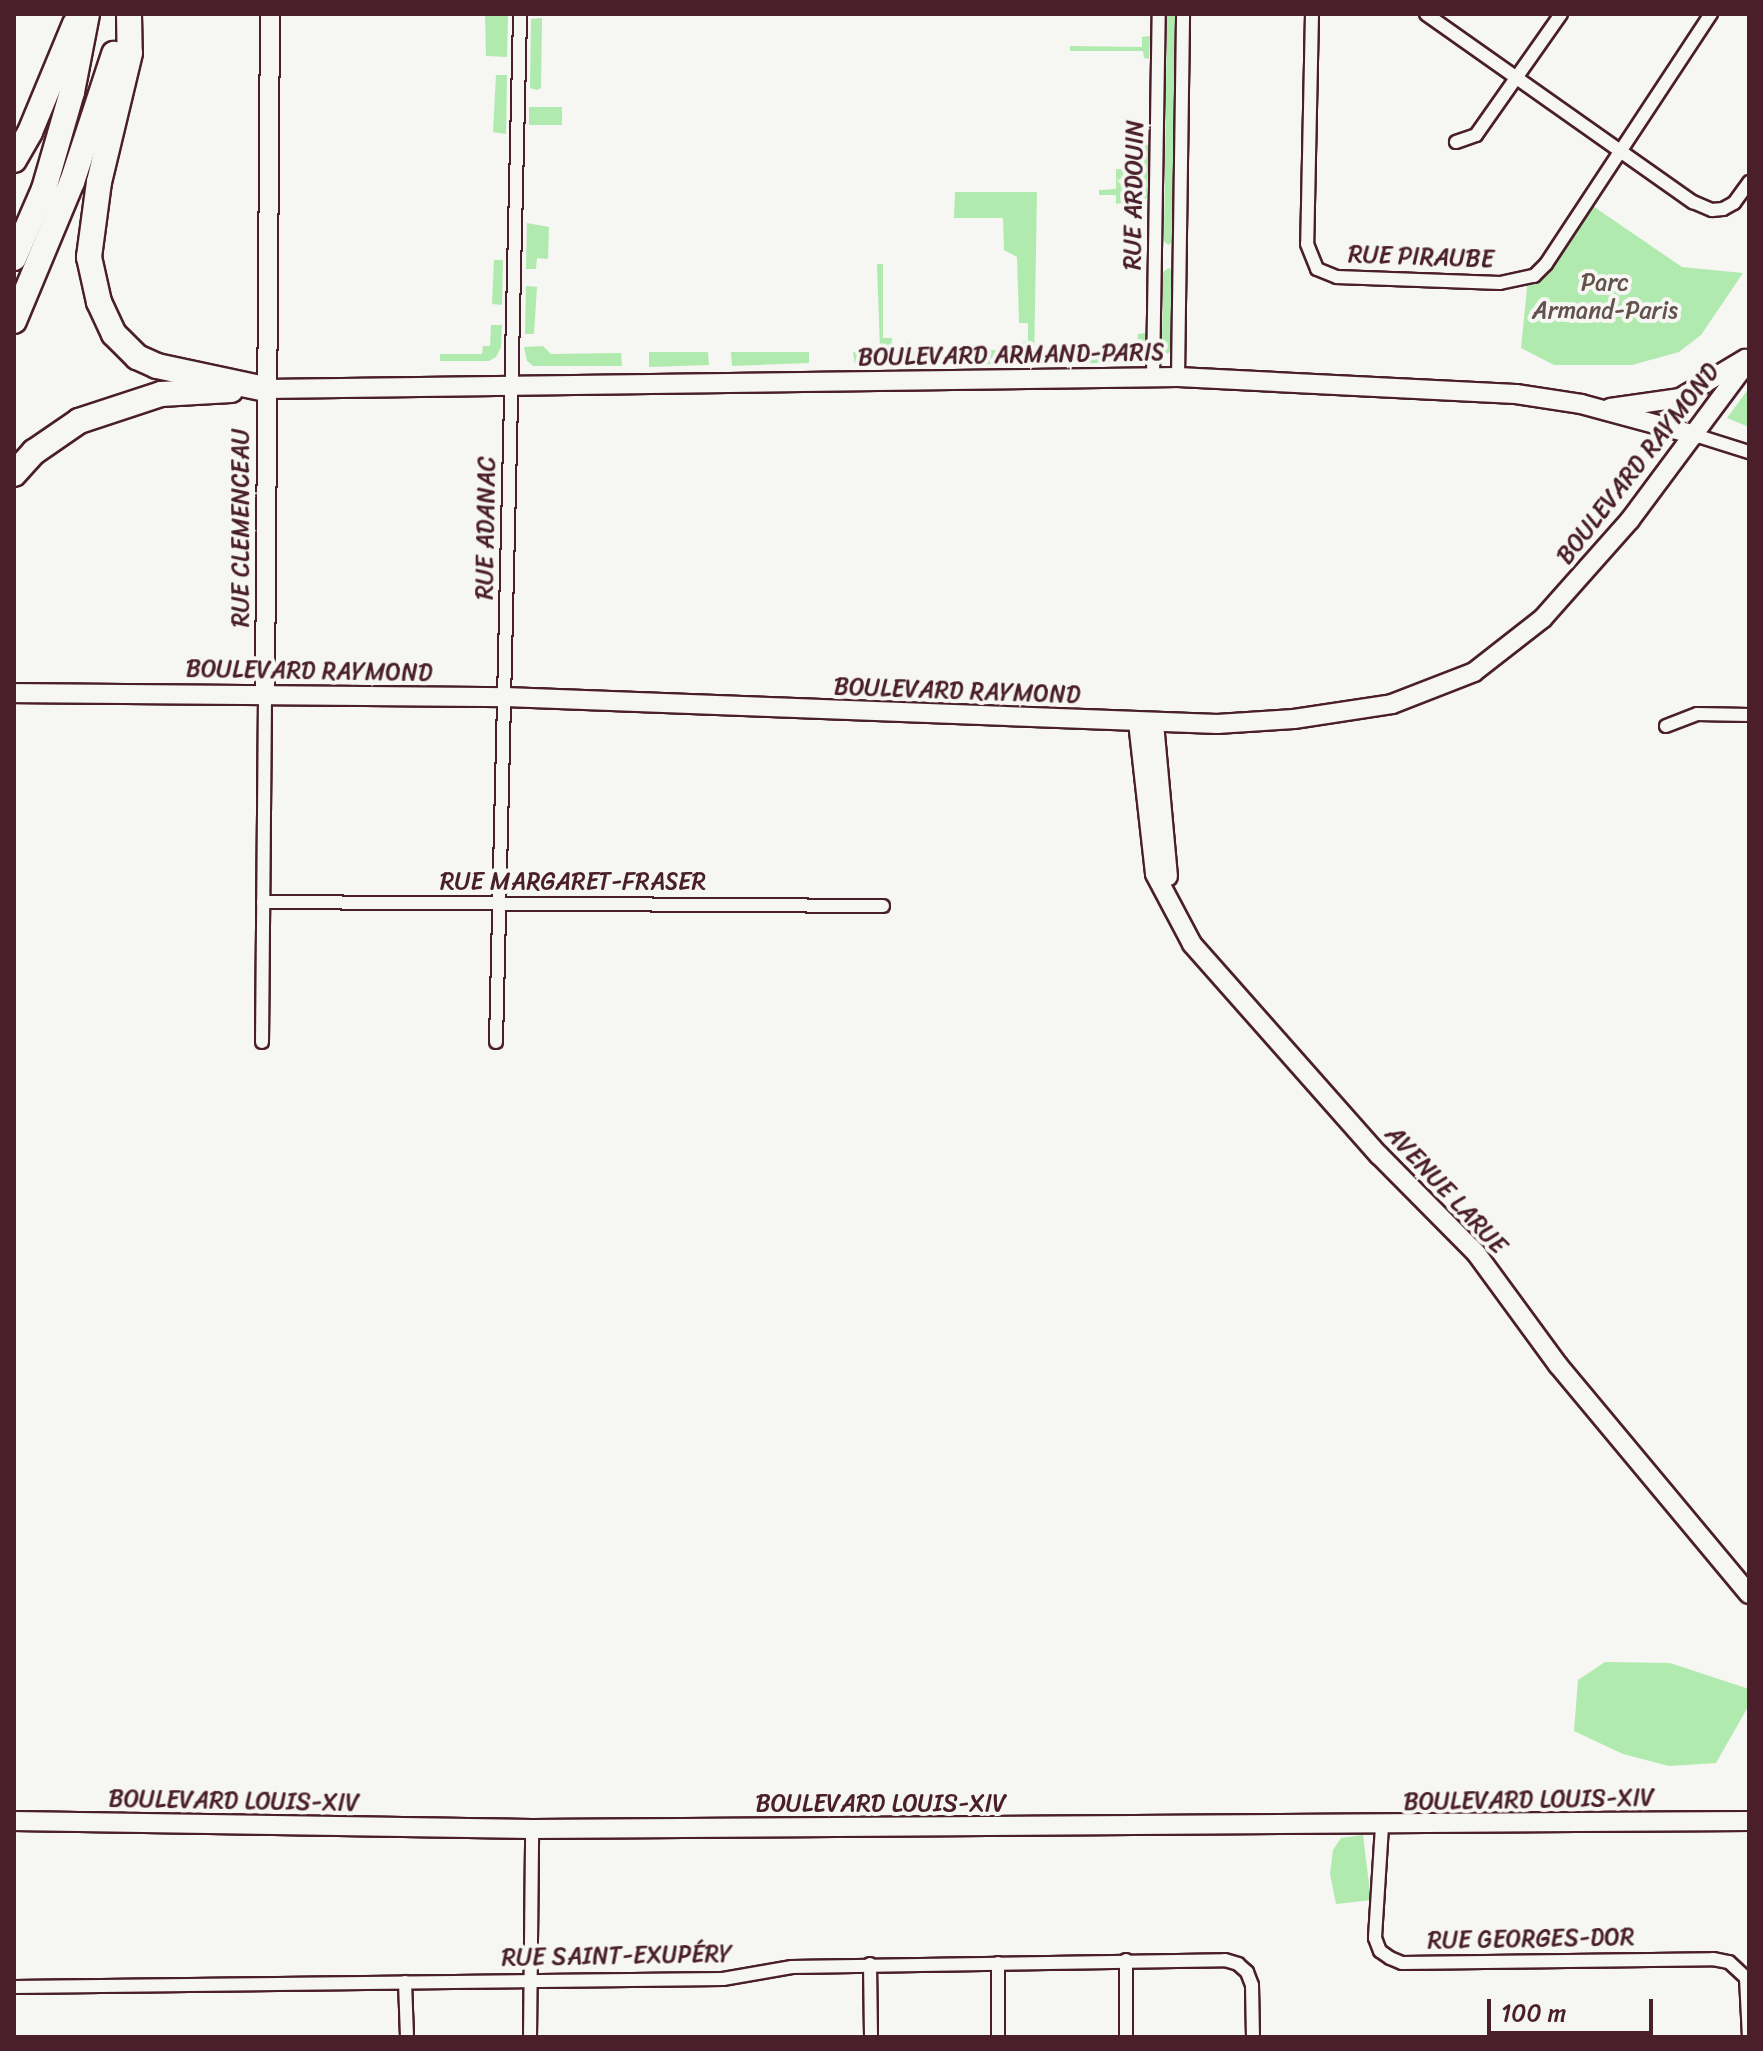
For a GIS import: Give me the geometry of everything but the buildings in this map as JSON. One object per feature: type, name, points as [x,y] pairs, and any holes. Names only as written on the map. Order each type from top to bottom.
[{"type":"highway","points":[[14,160],[30,132],[79,14]]},
{"type":"highway","points":[[14,258],[44,189],[72,92],[87,14]]},
{"type":"highway","points":[[14,321],[72,182],[127,14]]},
{"type":"highway","points":[[127,14],[130,53],[99,182],[89,257],[99,302],[114,334],[137,357],[157,366],[265,389]]},
{"type":"highway","points":[[14,474],[34,452],[79,421],[125,403],[161,394],[265,389]]},
{"type":"street","name":"RUE CLEMENCEAU","points":[[262,1042],[270,14]]},
{"type":"street","name":"RUE ADANAC","points":[[496,1042],[520,14]]},
{"type":"street","name":"RUE ARDOUIN","points":[[1153,377],[1159,14]]},
{"type":"street","name":"RUE ARDOUIN","points":[[1178,377],[1183,14]]},
{"type":"street","name":"RUE PIRAUBE","points":[[1312,14],[1307,244],[1310,260],[1326,274],[1500,283],[1534,276],[1546,264],[1711,14]]},
{"type":"street","points":[[1426,14],[1693,202],[1712,210],[1734,203],[1749,182]]},
{"type":"street","points":[[1456,142],[1476,135],[1561,14]]},
{"type":"street","points":[[1600,409],[1680,398],[1749,358]]},
{"type":"street","name":"BOULEVARD RAYMOND","points":[[14,693],[505,697],[1146,723],[1294,719],[1392,704],[1474,672],[1543,618],[1599,558],[1695,435],[1749,358]]},
{"type":"street","name":"BOULEVARD ARMAND-PARIS","points":[[265,389],[1178,377],[1483,391],[1600,409],[1749,452]]},
{"type":"street","points":[[1666,726],[1697,714],[1749,715]]},
{"type":"street","name":"AVENUE LARUE","points":[[1146,723],[1155,874],[1169,895],[1192,944],[1379,1155],[1476,1253],[1558,1365],[1749,1594]]},
{"type":"street","name":"RUE MARGARET-FRASER","points":[[263,902],[883,906]]},
{"type":"street","name":"BOULEVARD LOUIS-XIV","points":[[14,1821],[532,1829],[1382,1826],[1749,1821]]},
{"type":"street","name":"RUE GEORGES-DOR","points":[[1382,1826],[1375,1938],[1380,1951],[1390,1958],[1402,1963],[1713,1959],[1729,1962],[1746,1978],[1749,2037]]},
{"type":"street","points":[[530,2037],[532,1829]]},
{"type":"street","points":[[1126,1960],[1126,2037]]},
{"type":"street","name":"RUE SAINT-EXUPÉRY","points":[[14,1987],[723,1979],[792,1967],[870,1964],[1225,1960],[1238,1964],[1247,1972],[1252,1985],[1253,2037]]},
{"type":"street","points":[[998,1963],[998,2037]]},
{"type":"street","points":[[870,1964],[871,2037]]},
{"type":"street","points":[[405,1982],[407,2037]]},
{"type":"green space","points":[[485,14],[508,14],[507,57],[486,56]]},
{"type":"green space","points":[[1167,14],[1176,14],[1173,242],[1168,245],[1164,241]]},
{"type":"green space","points":[[542,18],[541,88],[537,90],[530,88],[531,19]]},
{"type":"green space","points":[[1150,36],[1149,59],[1144,58],[1143,51],[1070,51],[1070,46],[1142,47],[1142,37]]},
{"type":"green space","points":[[496,75],[507,75],[506,134],[493,132]]},
{"type":"green space","points":[[529,107],[562,107],[562,125],[529,125]]},
{"type":"green space","points":[[1140,144],[1149,145],[1147,198],[1116,204],[1116,195],[1099,195],[1099,190],[1116,189],[1116,169],[1139,169]]},
{"type":"green space","points":[[955,192],[1037,192],[1034,364],[1021,364],[1021,343],[1028,341],[1028,323],[1019,323],[1017,257],[1004,250],[1003,218],[954,218]]},
{"type":"green space","name":"Parc Armand-Paris","points":[[1587,202],[1682,267],[1743,273],[1701,335],[1679,352],[1632,365],[1554,365],[1521,348],[1528,278]]},
{"type":"green space","points":[[527,223],[549,227],[548,259],[537,258],[536,269],[526,269]]},
{"type":"green space","points":[[494,260],[503,260],[502,305],[492,304]]},
{"type":"green space","points":[[877,264],[883,264],[883,338],[892,338],[890,365],[855,365],[853,352],[880,351]]},
{"type":"green space","points":[[1169,268],[1173,273],[1172,350],[1167,354],[1162,349],[1163,272]]},
{"type":"green space","points":[[526,286],[537,287],[534,334],[525,334]]},
{"type":"green space","points":[[491,325],[502,325],[501,347],[496,357],[489,361],[440,361],[440,354],[482,354],[483,346],[490,346]]},
{"type":"green space","points":[[1146,333],[1145,354],[1136,362],[1053,364],[1055,357],[1064,350],[1136,350],[1138,334]]},
{"type":"green space","points":[[909,342],[909,351],[1003,350],[1004,342],[1008,345],[1009,364],[902,365],[902,349]]},
{"type":"green space","points":[[543,346],[551,354],[621,353],[622,366],[533,366],[527,361],[524,347]]},
{"type":"green space","points":[[649,352],[708,352],[709,365],[649,367]]},
{"type":"green space","points":[[731,352],[809,352],[809,363],[732,366]]},
{"type":"green space","points":[[1749,388],[1749,427],[1727,418]]},
{"type":"green space","points":[[1605,1662],[1670,1663],[1749,1689],[1749,1705],[1716,1763],[1669,1766],[1623,1754],[1574,1731],[1578,1680]]},
{"type":"green space","points":[[1363,1835],[1371,1900],[1336,1904],[1330,1874],[1333,1850],[1341,1838]]}]
